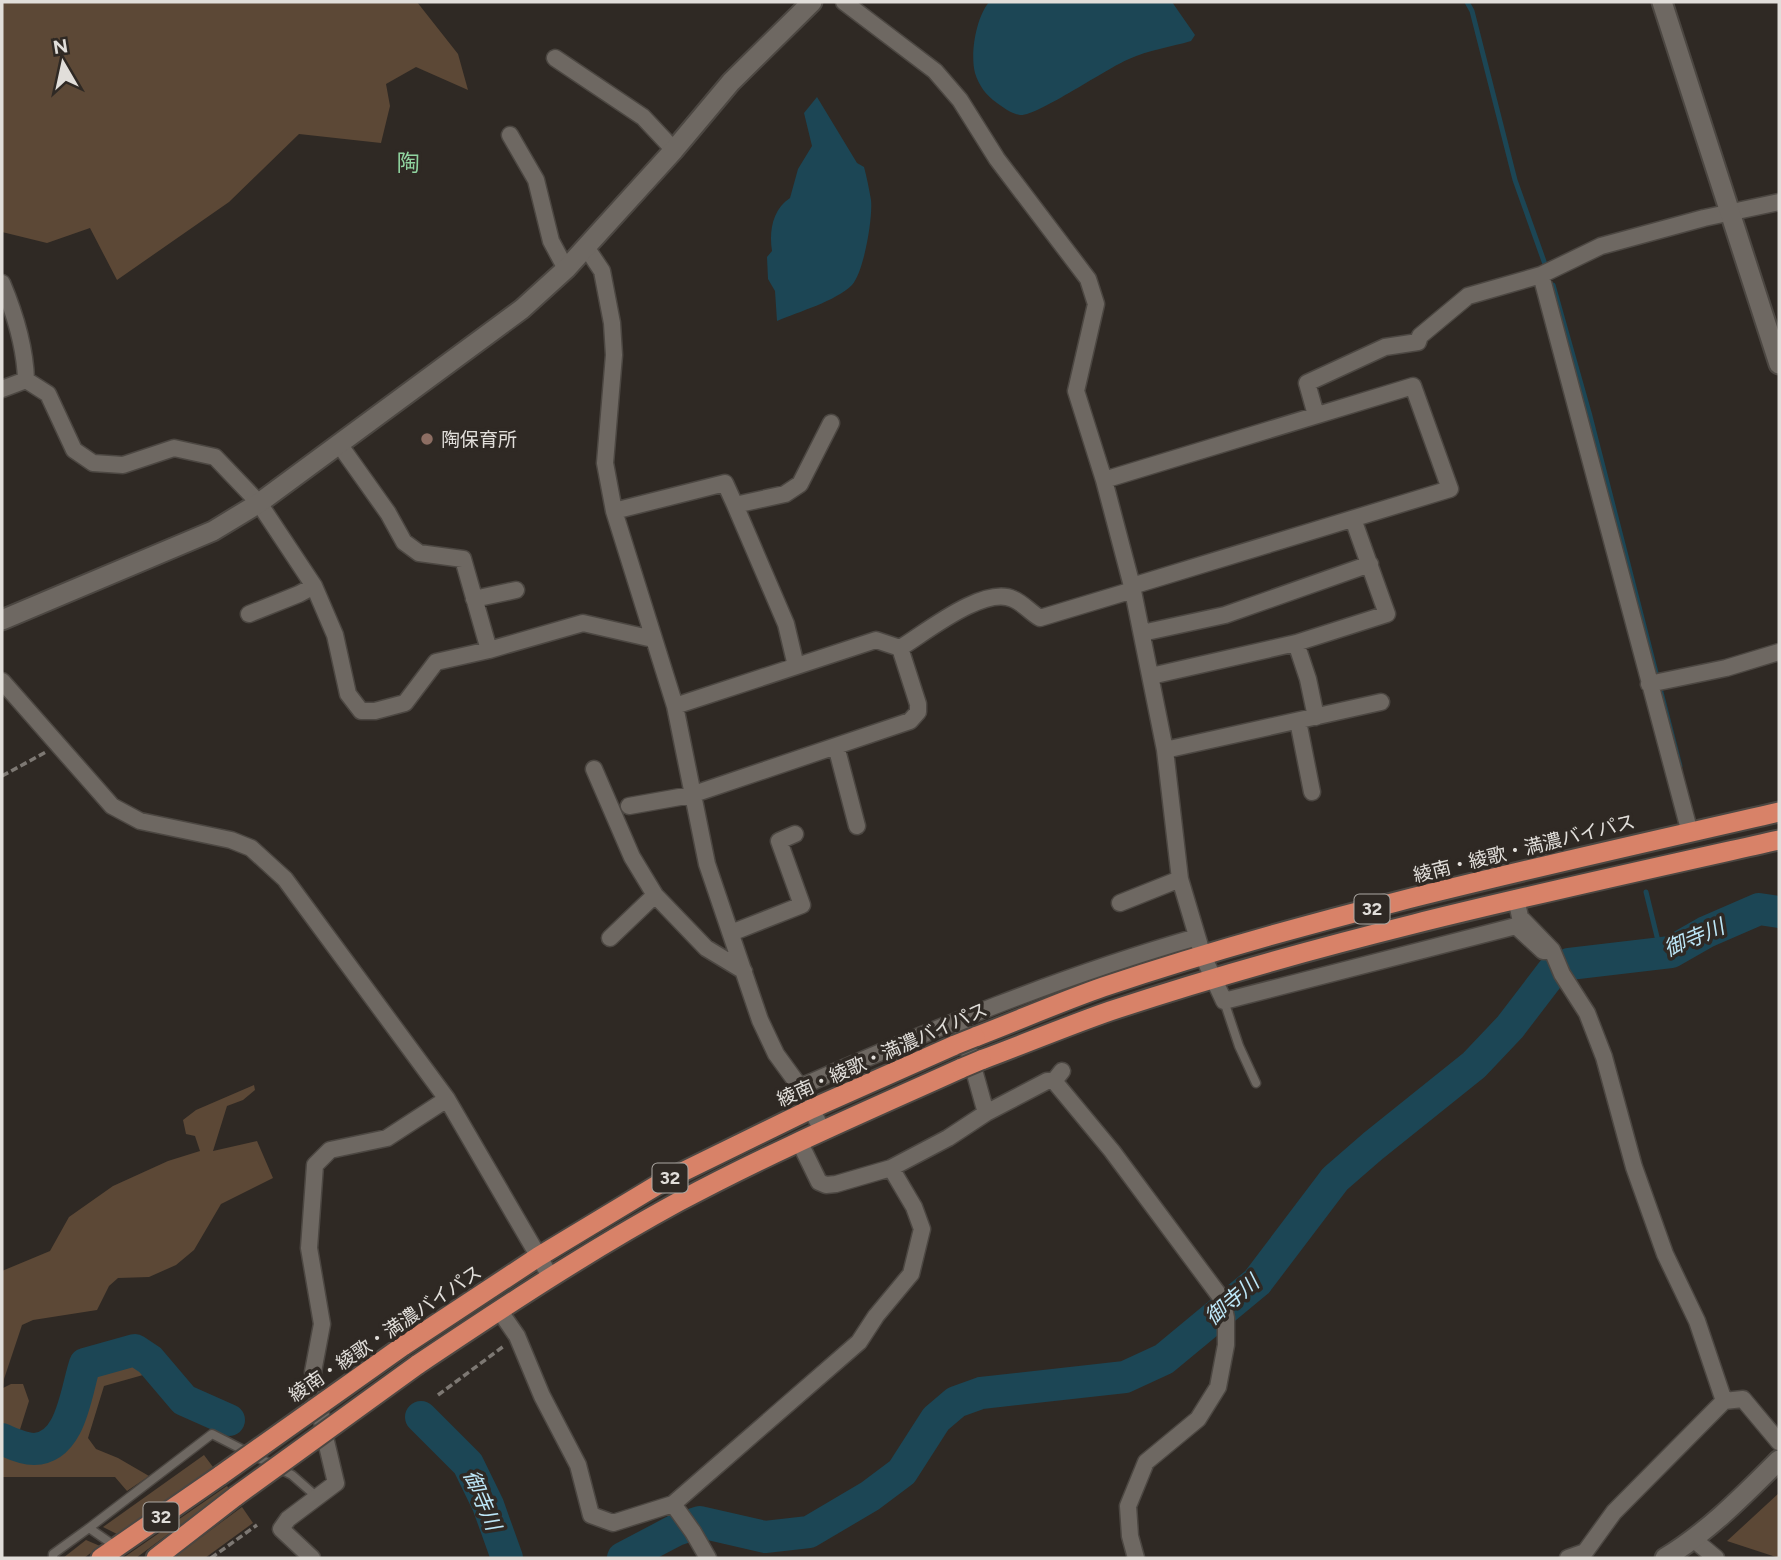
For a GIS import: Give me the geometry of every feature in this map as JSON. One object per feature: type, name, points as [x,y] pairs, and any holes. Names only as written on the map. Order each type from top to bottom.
[{"type":"highway","name":"綾南・綾歌・満濃バイパス","points":[[109,1553],[403,1346],[538,1257],[664,1181],[811,1109],[975,1037],[1200,946],[1779,812]]},
{"type":"highway","name":"32","points":[[156,1558],[236,1496],[417,1365],[550,1276],[678,1202],[821,1130],[981,1060],[1108,1012],[1215,978],[1516,898],[1779,840]]},
{"type":"street","points":[[2,620],[213,531],[259,503],[522,309],[566,269],[674,150],[731,82],[812,2]]},
{"type":"street","points":[[844,2],[935,71],[960,100],[998,159],[1088,279],[1096,304],[1076,391],[1104,480],[1133,588],[1152,676],[1165,750],[1181,878],[1200,946],[1224,1001],[1516,926],[1557,962]]},
{"type":"street","points":[[1662,2],[1779,364]]},
{"type":"street","points":[[555,58],[643,117],[674,150]]},
{"type":"street","points":[[510,135],[536,180],[551,241],[566,269]]},
{"type":"street","points":[[1317,415],[1307,383],[1385,347],[1418,342],[1420,336],[1468,296],[1541,275],[1601,246],[1704,218],[1779,202]]},
{"type":"street","points":[[586,247],[602,271],[612,323],[614,355],[605,463],[614,511],[675,706],[707,864],[760,1020],[776,1054],[800,1087],[821,1130]]},
{"type":"street","points":[[1541,275],[1655,682],[1690,832]]},
{"type":"street","points":[[2,283],[7,307],[26,354],[26,380]]},
{"type":"street","points":[[26,380],[48,394],[74,450],[93,463],[123,465],[174,448],[190,449],[215,457],[259,503],[314,586],[335,635],[348,694],[361,711],[405,702],[436,662],[583,623],[653,639]]},
{"type":"street","points":[[2,389],[26,380]]},
{"type":"street","points":[[900,648],[977,600],[994,596],[1012,598],[1040,618],[1450,489],[1413,386],[1104,480]]},
{"type":"street","points":[[735,505],[785,494],[800,484],[831,423]]},
{"type":"street","points":[[339,444],[388,513],[404,542],[419,552],[463,559],[489,650]]},
{"type":"street","points":[[614,511],[725,483],[786,624],[796,666]]},
{"type":"street","points":[[1152,676],[1296,643],[1387,614],[1353,519]]},
{"type":"street","points":[[1142,633],[1225,615],[1370,564]]},
{"type":"street","points":[[249,614],[314,586]]},
{"type":"street","points":[[474,600],[516,590]]},
{"type":"street","points":[[675,706],[876,640],[900,648]]},
{"type":"street","points":[[1296,643],[1308,679],[1316,717]]},
{"type":"street","points":[[629,806],[691,795],[910,721],[918,712],[918,704],[900,648]]},
{"type":"street","points":[[1655,682],[1726,668],[1779,652]]},
{"type":"street","points":[[2,681],[112,806],[140,821],[231,840],[251,848],[285,880],[447,1099],[550,1276]]},
{"type":"street","points":[[1165,750],[1381,702]]},
{"type":"street","points":[[1298,721],[1312,792]]},
{"type":"street","points":[[836,746],[857,826]]},
{"type":"street","points":[[593,769],[632,857],[655,895],[706,948],[744,971]]},
{"type":"street","points":[[731,933],[802,905],[779,841],[795,834]]},
{"type":"street","points":[[1121,903],[1181,878]]},
{"type":"street","points":[[610,939],[655,895]]},
{"type":"street","points":[[1516,898],[1520,917],[1557,962],[1587,1013],[1604,1057],[1634,1167],[1660,1241],[1697,1321],[1724,1401]]},
{"type":"street","points":[[800,1087],[960,1018],[1075,976],[1200,946]]},
{"type":"street","points":[[960,1018],[985,1113]]},
{"type":"street","points":[[799,1141],[820,1182],[826,1185],[891,1168],[948,1138],[985,1113],[1058,1076],[1222,1299],[1226,1318],[1226,1345],[1218,1387],[1198,1419],[1146,1462],[1128,1506],[1130,1536],[1136,1558]]},
{"type":"street","points":[[312,1558],[281,1529],[288,1519],[336,1483],[313,1372],[322,1324],[309,1248],[315,1165],[330,1150],[387,1138],[447,1099]]},
{"type":"street","points":[[499,1310],[517,1336],[542,1396],[578,1465],[592,1515],[613,1523],[673,1504],[859,1342],[876,1316],[911,1274],[922,1229],[914,1207],[891,1168]]},
{"type":"street","points":[[1568,1558],[1585,1552],[1614,1512],[1724,1401],[1744,1399],[1779,1442]]},
{"type":"street","points":[[1665,1558],[1733,1506],[1779,1460]]},
{"type":"street","points":[[673,1504],[708,1558]]},
{"type":"street","points":[[1693,1539],[1716,1558]]},
{"type":"lane","points":[[1224,1001],[1239,1046],[1256,1083]]},
{"type":"lane","points":[[53,1558],[52,1555],[212,1434],[292,1475],[317,1497]]},
{"type":"lane","points":[[89,1528],[109,1553]]},
{"type":"path","points":[[2,776],[57,746]]},
{"type":"path","points":[[438,1395],[517,1336]]},
{"type":"path","points":[[211,1558],[257,1524]]},
{"type":"shaded area","points":[[2,2],[417,2],[458,54],[468,90],[416,67],[386,84],[390,106],[381,143],[299,134],[229,202],[117,280],[90,228],[47,243],[2,232]]},
{"type":"shaded area","points":[[254,1085],[255,1090],[243,1100],[227,1106],[213,1151],[257,1141],[273,1178],[221,1204],[194,1250],[176,1265],[149,1277],[118,1278],[109,1286],[97,1310],[33,1320],[22,1325],[3,1388],[11,1384],[23,1384],[29,1401],[17,1439],[2,1434],[2,1271],[50,1251],[69,1217],[113,1186],[168,1161],[200,1151],[195,1136],[186,1134],[183,1120],[196,1110]]},
{"type":"shaded area","points":[[135,1355],[146,1361],[143,1375],[104,1386],[88,1438],[96,1449],[149,1476],[127,1491],[115,1477],[2,1477],[2,1443],[34,1453],[52,1446],[71,1428],[88,1367]]},
{"type":"shaded area","points":[[204,1455],[213,1467],[119,1535],[103,1527]]},
{"type":"shaded area","points":[[227,1486],[229,1489],[136,1558],[123,1558]]},
{"type":"shaded area","points":[[1779,1493],[1779,1558],[1727,1541]]},
{"type":"shaded area","points":[[242,1507],[253,1523],[205,1558],[173,1558]]},
{"type":"shaded area","points":[[86,1540],[100,1546],[84,1558],[63,1558]]},
{"type":"water","points":[[989,2],[1172,2],[1195,35],[1191,41],[1129,59],[1056,101],[1020,115],[989,97],[975,73],[975,36]]},
{"type":"water","points":[[817,97],[857,163],[864,167],[871,200],[867,244],[856,278],[845,291],[777,321],[775,291],[768,279],[767,257],[772,251],[772,229],[779,209],[790,198],[798,169],[812,146],[804,113]]},
{"type":"waterway","points":[[1467,2],[1472,11],[1515,180],[1546,267]]},
{"type":"waterway","points":[[1553,285],[1590,416],[1680,766]]},
{"type":"waterway","points":[[1646,892],[1661,953]]},
{"type":"waterway","name":"御寺川","points":[[623,1558],[676,1530],[700,1522],[765,1537],[809,1532],[870,1496],[902,1472],[936,1419],[956,1402],[981,1393],[1125,1377],[1164,1359],[1257,1282],[1335,1179],[1474,1065],[1510,1027],[1552,972],[1569,964],[1671,952],[1706,932],[1759,909],[1779,912]]},
{"type":"waterway","name":"御寺川","points":[[2,1439],[30,1449],[47,1446],[57,1439],[64,1429],[75,1402],[85,1364],[135,1350],[150,1360],[184,1400],[229,1420]]},
{"type":"waterway","name":"御寺川","points":[[421,1417],[468,1464],[488,1505],[507,1558]]},
{"type":"place","name":"陶保育所","points":[[427,439]]},
{"type":"district","name":"陶","points":[[408,163]]}]
